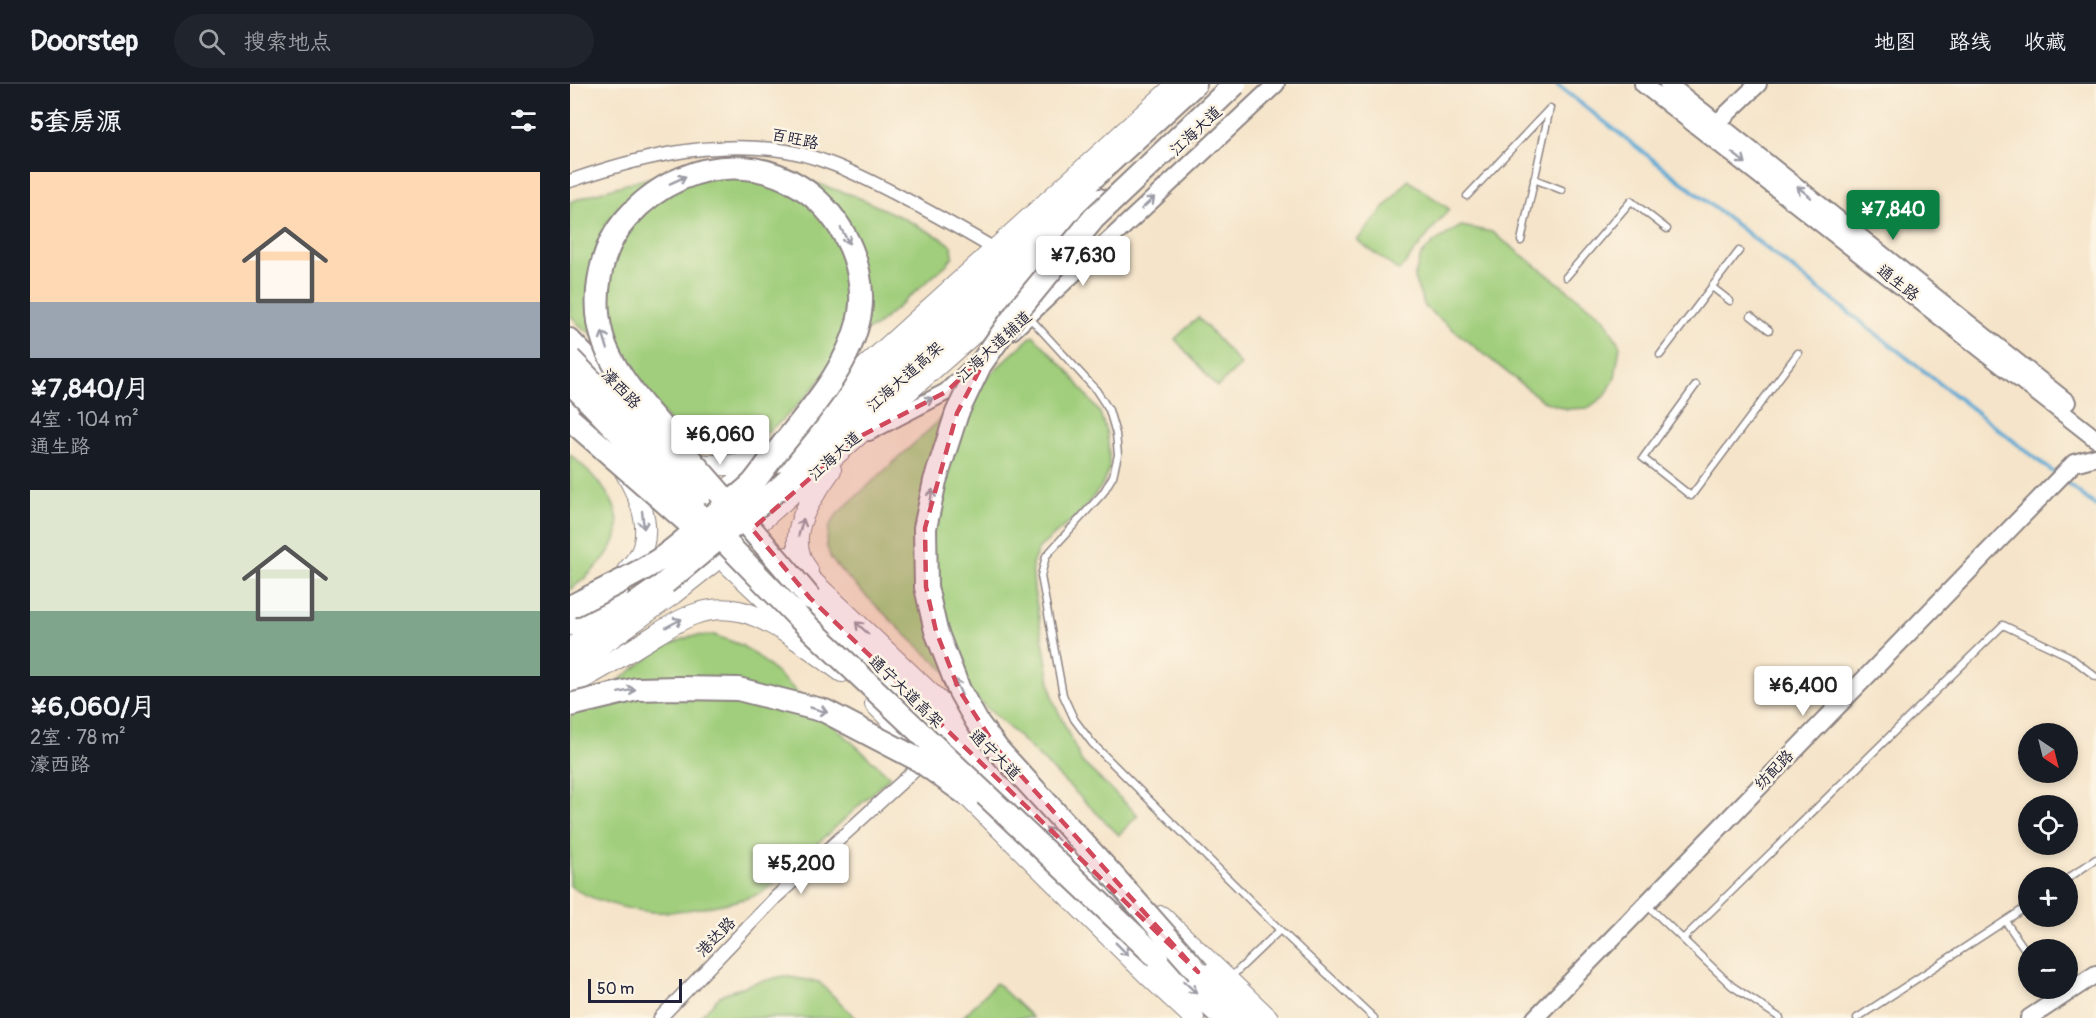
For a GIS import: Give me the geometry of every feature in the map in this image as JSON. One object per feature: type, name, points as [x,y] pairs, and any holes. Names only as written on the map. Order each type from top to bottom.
[{"type":"highway","name":"江海大道高架","points":[[570,624],[659,560],[752,484],[999,264],[1195,84]]},
{"type":"highway","name":"江海大道高架","points":[[570,650],[665,583],[777,490],[1002,290],[1225,84]]},
{"type":"highway","points":[[1198,972],[998,750],[977,722],[959,690],[936,631],[926,587],[925,528],[935,481],[957,413],[981,365],[1020,308],[1094,218],[1235,84]]},
{"type":"highway","points":[[752,484],[831,384],[854,335],[860,312],[858,268],[839,225],[816,198],[803,189],[788,180],[762,170],[737,167],[713,169],[691,174],[652,193],[624,221],[611,242],[600,270],[598,298],[599,320],[605,345],[624,378],[660,426],[775,555],[819,597]]},
{"type":"highway","name":"通宁大道高架","points":[[570,359],[747,540],[819,597],[1008,791],[1247,1018]]},
{"type":"highway","name":"通宁大道高架","points":[[570,382],[799,618],[1224,1018]]},
{"type":"highway","points":[[570,419],[799,618]]},
{"type":"highway","points":[[570,607],[659,560]]},
{"type":"highway","points":[[570,705],[637,689],[738,689],[825,711],[887,742],[957,786],[990,813],[1078,895],[1157,957]]},
{"type":"main road","points":[[570,611],[688,525],[996,250],[1177,84]]},
{"type":"main road","name":"江海大道","points":[[572,681],[597,648],[673,594],[756,526],[1013,299],[1246,84]]},
{"type":"main road","points":[[819,597],[796,548],[799,526],[816,492],[855,439]]},
{"type":"main road","points":[[612,447],[633,486],[641,506],[644,525],[644,546],[627,571]]},
{"type":"main road","points":[[692,463],[716,467],[731,465],[775,448]]},
{"type":"main road","name":"通宁大道","points":[[722,494],[756,526],[819,597],[1268,1018]]},
{"type":"main road","points":[[688,525],[842,672],[1192,1018]]},
{"type":"main road","points":[[572,681],[675,621],[711,609],[740,611],[764,621],[802,643],[842,672]]},
{"type":"street","name":"江海大道辅道","points":[[855,439],[946,392],[1276,84]]},
{"type":"street","name":"通生路","points":[[1643,84],[1712,128],[2096,425]]},
{"type":"street","name":"通生路","points":[[1668,84],[1712,128],[2096,439]]},
{"type":"street","points":[[1712,128],[1758,84]]},
{"type":"street","name":"百旺路","points":[[570,182],[626,163],[680,151],[728,148],[773,149],[810,157],[855,172],[996,250]]},
{"type":"street","name":"濠西路","points":[[570,337],[722,494]]},
{"type":"street","points":[[570,404],[688,525]]},
{"type":"street","name":"纺配路","points":[[1535,1018],[2074,463],[2096,457]]},
{"type":"street","name":"港达路","points":[[660,1018],[776,897],[928,758]]},
{"type":"street","points":[[2078,983],[2096,974]]},
{"type":"street","points":[[2029,1018],[2050,999]]},
{"type":"lane","points":[[1467,196],[1550,108],[1521,241]]},
{"type":"lane","points":[[1534,179],[1562,190]]},
{"type":"lane","points":[[1566,278],[1631,201],[1667,230]]},
{"type":"lane","points":[[1660,355],[1739,251]]},
{"type":"lane","points":[[1712,287],[1731,301]]},
{"type":"lane","points":[[1028,316],[1100,397],[1109,410],[1116,434],[1118,455],[1113,476],[1103,493],[1046,556],[1041,576],[1063,695],[1074,719],[1092,743],[1280,930],[1374,1018]]},
{"type":"lane","points":[[1751,316],[1769,330]]},
{"type":"lane","points":[[1696,385],[1642,458],[1691,496],[1798,352]]},
{"type":"lane","points":[[1683,939],[2003,625],[2069,656],[2096,677]]},
{"type":"lane","points":[[2078,872],[2096,860]]},
{"type":"lane","points":[[1645,903],[1732,986],[1780,1018]]},
{"type":"lane","points":[[1857,1018],[2018,913]]},
{"type":"lane","points":[[2006,922],[2018,939]]},
{"type":"lane","points":[[1227,981],[1280,930]]},
{"type":"highlighted area","points":[[989,352],[957,413],[925,528],[926,587],[936,631],[959,690],[998,750],[1198,972],[810,598],[752,529],[855,439],[946,392]]},
{"type":"green space","points":[[688,170],[778,171],[855,196],[903,218],[952,246],[953,256],[947,264],[875,327],[861,332],[793,410],[762,435],[738,446],[710,446],[691,439],[675,428],[594,335],[582,328],[570,315],[570,202],[628,183]]},
{"type":"green space","points":[[1408,180],[1449,209],[1399,271],[1357,240]]},
{"type":"green space","points":[[1461,226],[1492,232],[1604,318],[1620,346],[1615,377],[1606,395],[1588,408],[1567,409],[1543,401],[1425,307],[1414,278],[1421,255],[1434,242]]},
{"type":"green space","points":[[1198,317],[1241,365],[1217,387],[1175,339]]},
{"type":"green space","points":[[1033,335],[1068,371],[1100,413],[1107,434],[1109,470],[1101,487],[1081,512],[1039,548],[1032,564],[1034,589],[1053,700],[1082,762],[1138,815],[1119,835],[1017,735],[910,639],[844,574],[831,559],[826,544],[829,527],[837,514]]},
{"type":"green space","points":[[570,454],[605,490],[614,507],[618,522],[616,538],[607,554],[570,590]]},
{"type":"green space","points":[[714,635],[741,645],[760,658],[890,777],[779,879],[755,895],[710,906],[654,912],[610,904],[578,891],[570,886],[570,717],[662,648],[691,636]]},
{"type":"green space","points":[[783,976],[819,982],[856,1018],[699,1018],[721,995]]},
{"type":"green space","points":[[996,983],[1033,1018],[962,1018]]},
{"type":"waterway","points":[[1556,84],[2057,475]]},
{"type":"waterway","points":[[2063,480],[2096,506]]}]
